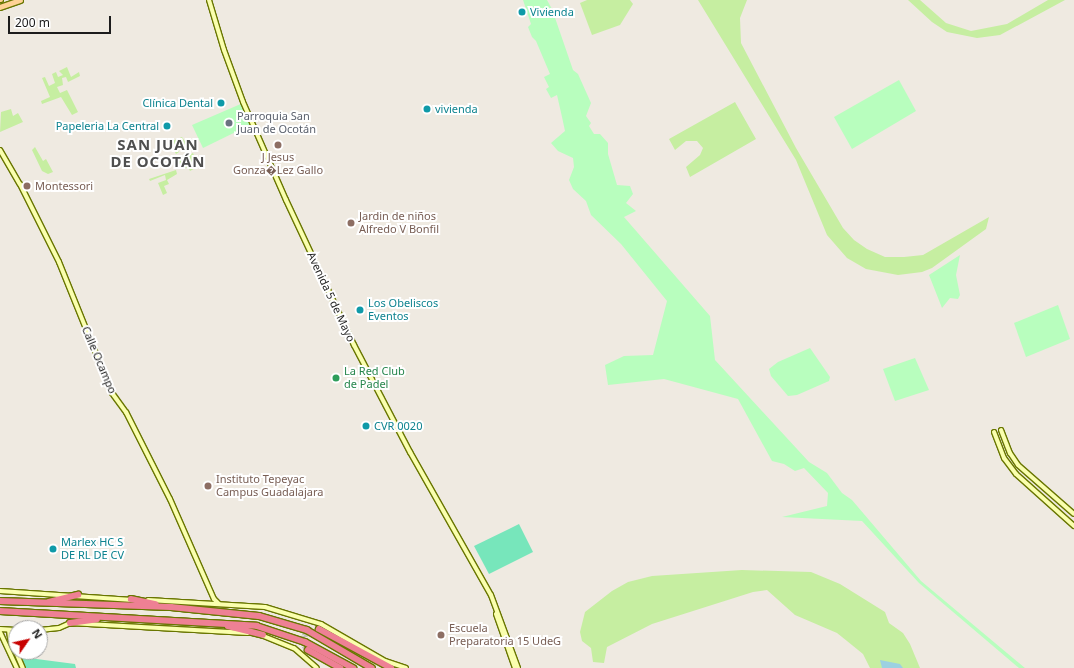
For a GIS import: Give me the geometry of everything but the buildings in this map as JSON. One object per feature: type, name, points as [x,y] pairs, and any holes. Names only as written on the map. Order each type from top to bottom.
[{"type":"highway","points":[[41,604],[78,595]]},
{"type":"highway","points":[[131,599],[171,607]]},
{"type":"highway","points":[[0,601],[41,604],[171,607],[237,612],[294,625],[372,668]]},
{"type":"highway","points":[[0,611],[257,626],[285,633],[353,668]]},
{"type":"highway","points":[[70,623],[109,617]]},
{"type":"highway","points":[[210,623],[263,635]]},
{"type":"highway","points":[[319,629],[392,668]]},
{"type":"highway","points":[[308,650],[340,668]]},
{"type":"main road","points":[[0,7],[20,0]]},
{"type":"main road","name":"Avenida 5 de Mayo","points":[[209,0],[224,50],[243,102],[340,315],[410,452],[487,588],[518,668]]},
{"type":"main road","name":"Calle Ocampo","points":[[0,150],[20,184],[59,262],[112,393],[126,412],[170,499],[214,599],[219,604]]},
{"type":"main road","points":[[1074,514],[1024,472],[1007,447],[1002,432],[995,434],[1000,450],[1016,474],[1074,526]]},
{"type":"main road","points":[[1000,450],[1007,447]]},
{"type":"main road","points":[[1055,509],[1056,504],[1061,502]]},
{"type":"main road","name":"Avenida 5 de Mayo","points":[[482,580],[515,668]]},
{"type":"main road","points":[[206,604],[211,598],[211,590]]},
{"type":"main road","points":[[0,591],[265,607],[321,624],[385,661],[406,668]]},
{"type":"main road","points":[[48,629],[59,628],[70,623],[263,635],[294,648],[317,668]]},
{"type":"main road","points":[[0,632],[17,668]]},
{"type":"green space","points":[[523,0],[547,0],[552,9],[573,70],[578,74],[591,103],[586,116],[591,123],[589,126],[594,134],[600,134],[608,143],[608,154],[617,185],[630,186],[633,194],[626,203],[636,211],[624,217],[710,316],[715,360],[809,462],[827,473],[842,493],[852,500],[921,581],[1025,668],[1019,668],[919,583],[862,521],[782,517],[827,506],[828,493],[804,468],[795,471],[784,464],[772,461],[738,399],[664,379],[608,385],[605,365],[624,356],[653,355],[667,301],[621,244],[591,215],[586,201],[573,189],[569,180],[574,167],[573,158],[558,151],[551,143],[565,131],[557,95],[551,98],[546,89],[549,87],[544,77],[550,74],[536,41],[532,37],[528,27],[531,24]]},
{"type":"green space","points":[[587,0],[630,0],[633,4],[620,25],[592,35],[580,3]]},
{"type":"green space","points":[[698,0],[747,0],[740,18],[741,43],[796,148],[843,228],[854,240],[867,249],[885,257],[904,257],[923,255],[989,217],[986,229],[932,268],[922,272],[898,275],[866,269],[847,258],[827,235],[796,160]]},
{"type":"green space","points":[[908,0],[920,0],[946,23],[971,31],[1007,24],[1048,0],[1065,0],[1000,35],[977,38],[947,32],[932,22]]},
{"type":"green space","points":[[67,67],[71,77],[79,72],[80,76],[68,82],[66,77],[62,78],[63,85],[57,87],[60,93],[67,90],[78,112],[72,115],[61,97],[42,104],[41,101],[50,97],[42,78],[45,77],[49,86],[55,83],[52,74],[56,72],[58,77],[63,75],[59,71]]},
{"type":"green space","points":[[899,80],[916,111],[852,149],[834,117]]},
{"type":"green space","points":[[735,102],[756,139],[690,177],[686,167],[700,155],[703,148],[697,141],[686,141],[675,150],[669,139]]},
{"type":"green space","points":[[243,103],[252,124],[203,148],[192,125]]},
{"type":"green space","points":[[11,109],[13,116],[18,113],[23,122],[0,132],[1,112]]},
{"type":"green space","points":[[182,137],[188,146],[178,149],[179,152],[176,154],[170,142]]},
{"type":"green space","points":[[35,147],[43,161],[46,159],[53,172],[48,174],[42,171],[32,150]]},
{"type":"green space","points":[[193,153],[195,158],[201,156],[194,160],[197,167],[190,171],[188,167],[183,169],[178,161]]},
{"type":"green space","points":[[176,170],[177,174],[167,180],[169,184],[164,186],[167,193],[163,195],[158,183],[166,180],[165,175],[150,181],[149,179]]},
{"type":"green space","points":[[960,255],[956,275],[960,295],[958,299],[950,298],[942,308],[929,275]]},
{"type":"green space","points":[[1058,305],[1070,339],[1026,357],[1014,323]]},
{"type":"green space","points":[[810,348],[830,377],[829,381],[797,395],[788,396],[771,376],[769,369],[778,362]]},
{"type":"green space","points":[[915,358],[929,390],[895,401],[883,369]]},
{"type":"green space","points":[[519,524],[533,552],[489,574],[474,546]]},
{"type":"green space","points":[[742,570],[811,572],[840,584],[885,612],[889,623],[903,633],[910,644],[920,668],[870,668],[863,654],[837,633],[795,615],[767,590],[753,592],[652,624],[607,647],[604,663],[593,662],[591,648],[582,641],[580,632],[585,612],[612,591],[628,582],[652,576]]},
{"type":"green space","points":[[22,660],[44,660],[75,664],[76,668],[26,668]]},
{"type":"water","points":[[880,660],[900,664],[903,668],[882,668]]},
{"type":"tunnel","points":[[308,650],[304,646],[304,636],[307,631],[319,629]]},
{"type":"place","name":"Vivienda","points":[[522,12]]},
{"type":"place","name":"Clínica Dental","points":[[221,103]]},
{"type":"place","name":"vivienda","points":[[427,109]]},
{"type":"place","name":"Parroquia San Juan de Ocotán","points":[[229,123]]},
{"type":"place","name":"Papeleria La Central","points":[[167,126]]},
{"type":"place","name":"J Jesus Gonza�Lez Gallo","points":[[278,145]]},
{"type":"place","name":"Montessori","points":[[27,186]]},
{"type":"place","name":"Jardin de niños Alfredo V Bonfil","points":[[351,223]]},
{"type":"place","name":"Los Obeliscos Eventos","points":[[360,310]]},
{"type":"place","name":"La Red Club de Padel","points":[[336,378]]},
{"type":"place","name":"CVR 0020","points":[[366,426]]},
{"type":"place","name":"Instituto Tepeyac Campus Guadalajara","points":[[208,486]]},
{"type":"place","name":"Marlex HC S DE RL DE CV","points":[[53,549]]},
{"type":"place","name":"Escuela Preparatoria 15 UdeG","points":[[441,635]]},
{"type":"district","name":"SAN JUAN DE OCOTÁN","points":[[158,152]]}]
